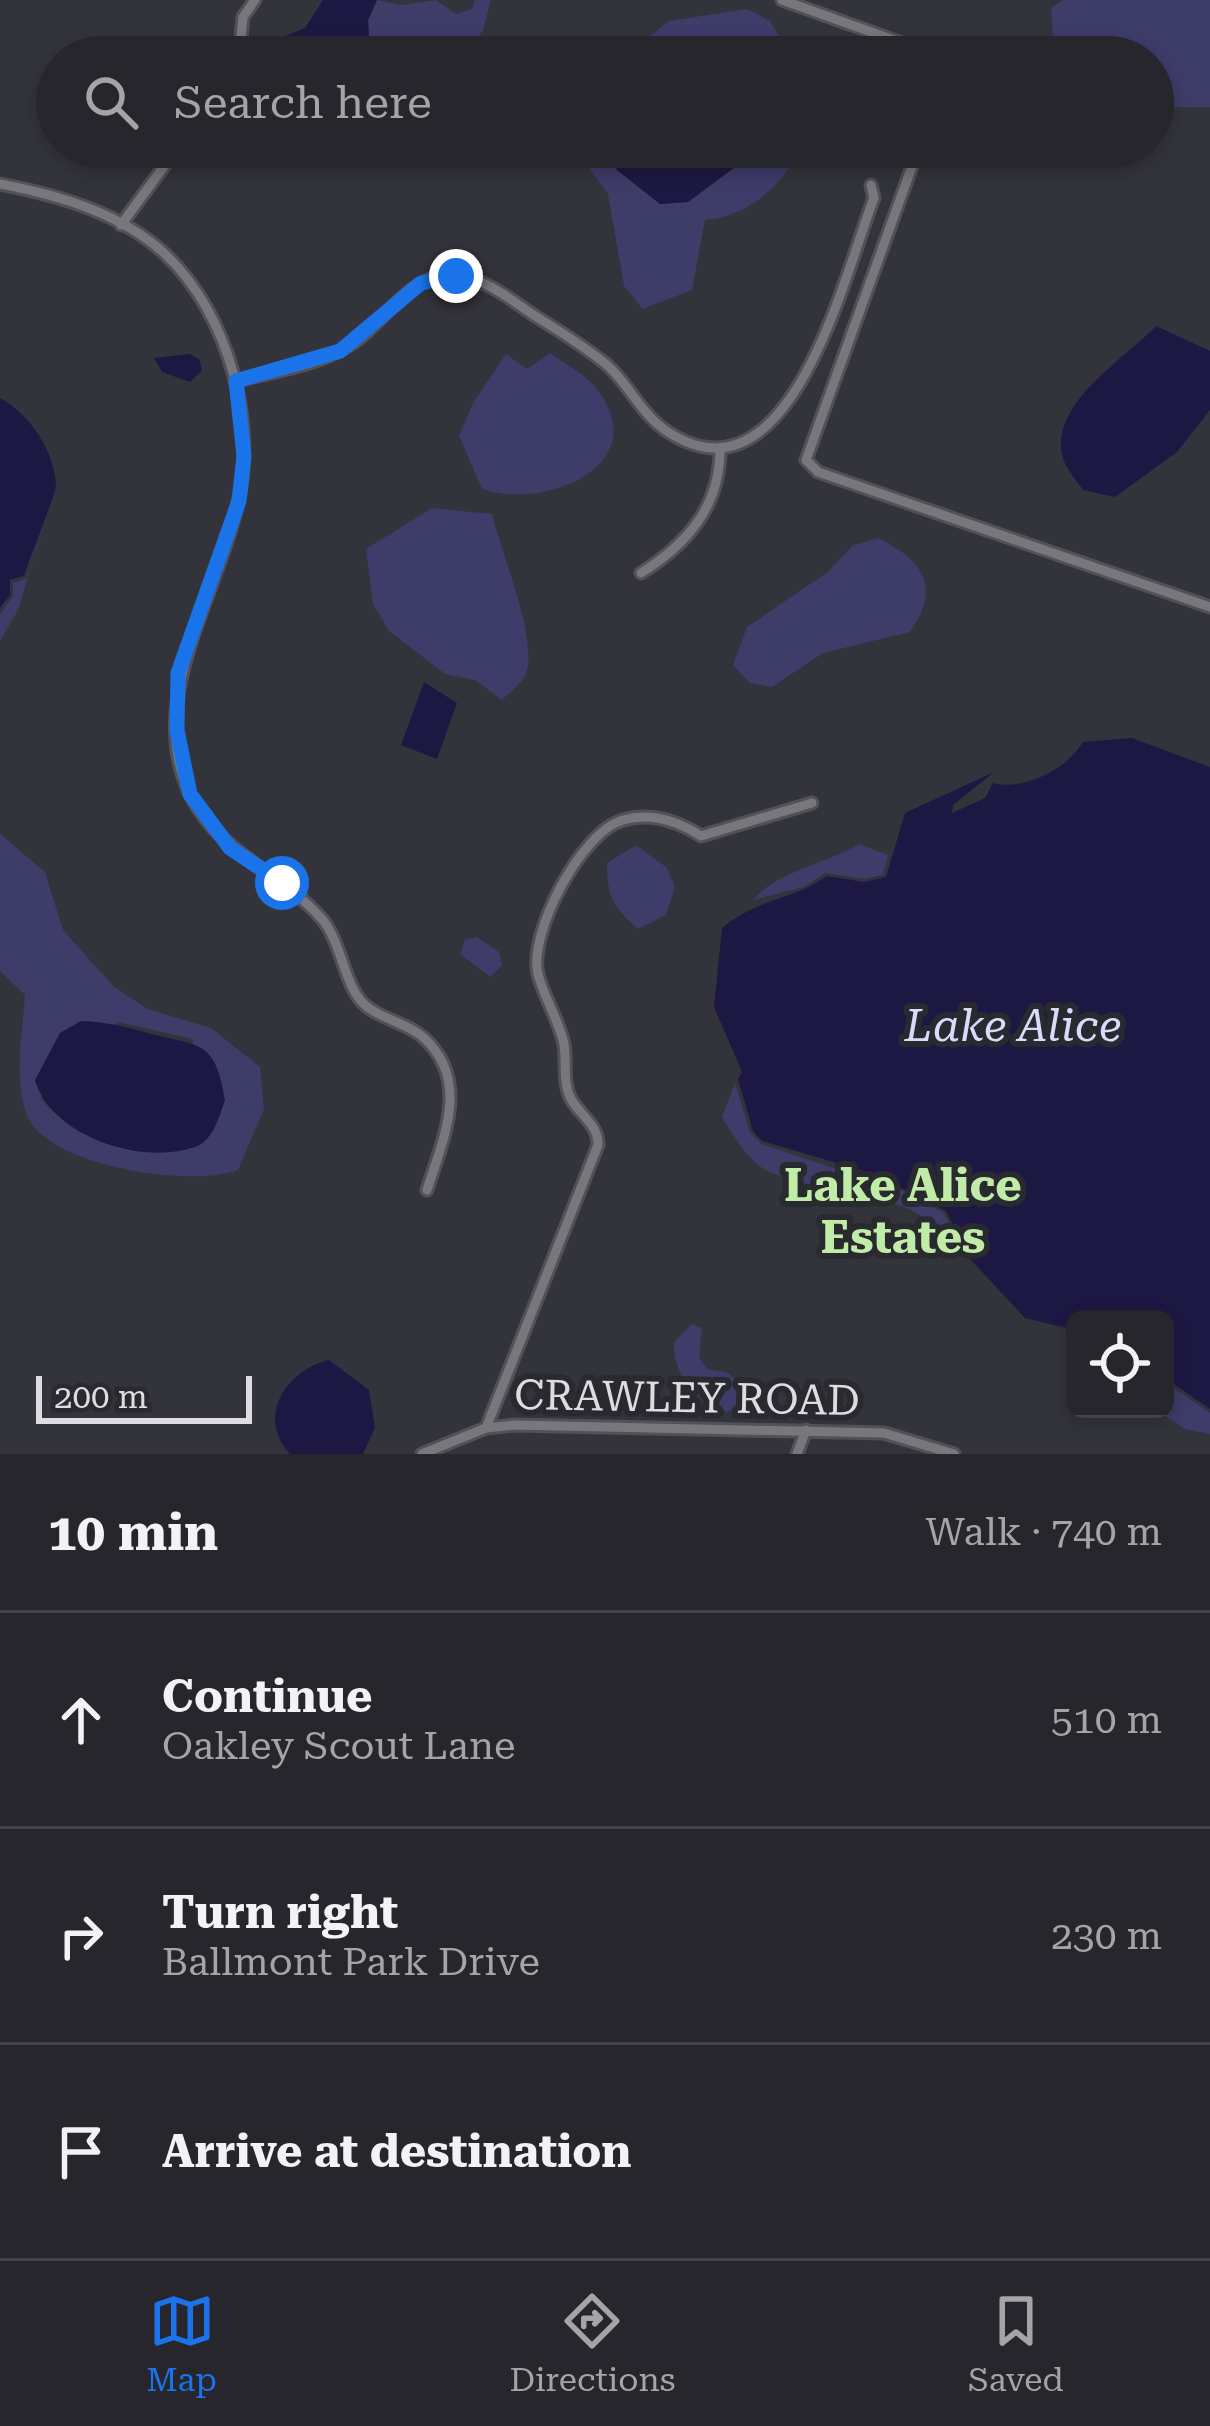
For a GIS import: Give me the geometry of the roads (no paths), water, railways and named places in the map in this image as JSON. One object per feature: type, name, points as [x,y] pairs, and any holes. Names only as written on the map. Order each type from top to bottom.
[{"type":"street","points":[[241,36],[243,17],[255,0]]},
{"type":"street","points":[[782,0],[882,36]]},
{"type":"street","points":[[121,225],[163,168]]},
{"type":"street","points":[[911,168],[805,451],[811,468],[1210,607]]},
{"type":"street","points":[[0,184],[50,193],[121,225],[166,255],[202,304],[236,381],[244,456],[239,501],[178,673],[177,730],[190,794],[230,848],[295,891],[326,924],[361,1000],[423,1036],[445,1066],[454,1098],[427,1190]]},
{"type":"street","points":[[236,381],[340,351],[421,283],[463,276],[488,286],[608,366],[649,419],[669,433],[691,445],[720,449],[751,436],[786,411],[807,376],[874,198],[871,185]]},
{"type":"street","points":[[641,573],[670,555],[700,522],[720,470],[720,449]]},
{"type":"street","points":[[486,1428],[598,1145],[598,1136],[568,1091],[564,1043],[538,975],[539,942],[559,893],[599,832],[624,819],[675,820],[701,836],[812,802]]},
{"type":"street","name":"CRAWLEY ROAD","points":[[422,1454],[486,1428],[884,1433],[954,1454]]},
{"type":"street","points":[[797,1454],[806,1430]]},
{"type":"water","points":[[323,0],[377,0],[368,20],[369,36],[285,36],[305,28]]},
{"type":"water","points":[[734,168],[688,202],[660,204],[617,170]]},
{"type":"water","points":[[1156,326],[1210,351],[1210,410],[1177,452],[1115,497],[1083,490],[1063,458],[1061,438],[1067,419],[1092,384]]},
{"type":"water","points":[[189,354],[199,359],[202,370],[190,382],[162,372],[154,358]]},
{"type":"water","points":[[0,398],[38,434],[56,485],[24,576],[10,580],[10,595],[0,608]]},
{"type":"water","points":[[424,682],[457,703],[437,759],[401,745]]},
{"type":"water","name":"Lake Alice","points":[[1132,738],[1210,767],[1210,1409],[1174,1384],[1174,1310],[1066,1310],[1066,1328],[1025,1318],[970,1259],[946,1211],[871,1173],[762,1141],[753,1131],[738,1079],[742,1072],[714,1007],[722,928],[827,876],[864,882],[886,877],[905,813],[994,772],[953,805],[952,813],[985,798],[993,783],[1016,784],[1054,770],[1083,742]]},
{"type":"water","points":[[81,1021],[192,1044],[210,1055],[225,1100],[206,1140],[173,1152],[125,1149],[78,1131],[59,1117],[35,1080],[60,1033]]},
{"type":"water","points":[[329,1360],[369,1390],[375,1428],[363,1454],[290,1454],[275,1425],[281,1397],[300,1374]]},
{"type":"district","name":"Lake Alice Estates","points":[[903,1211]]}]
